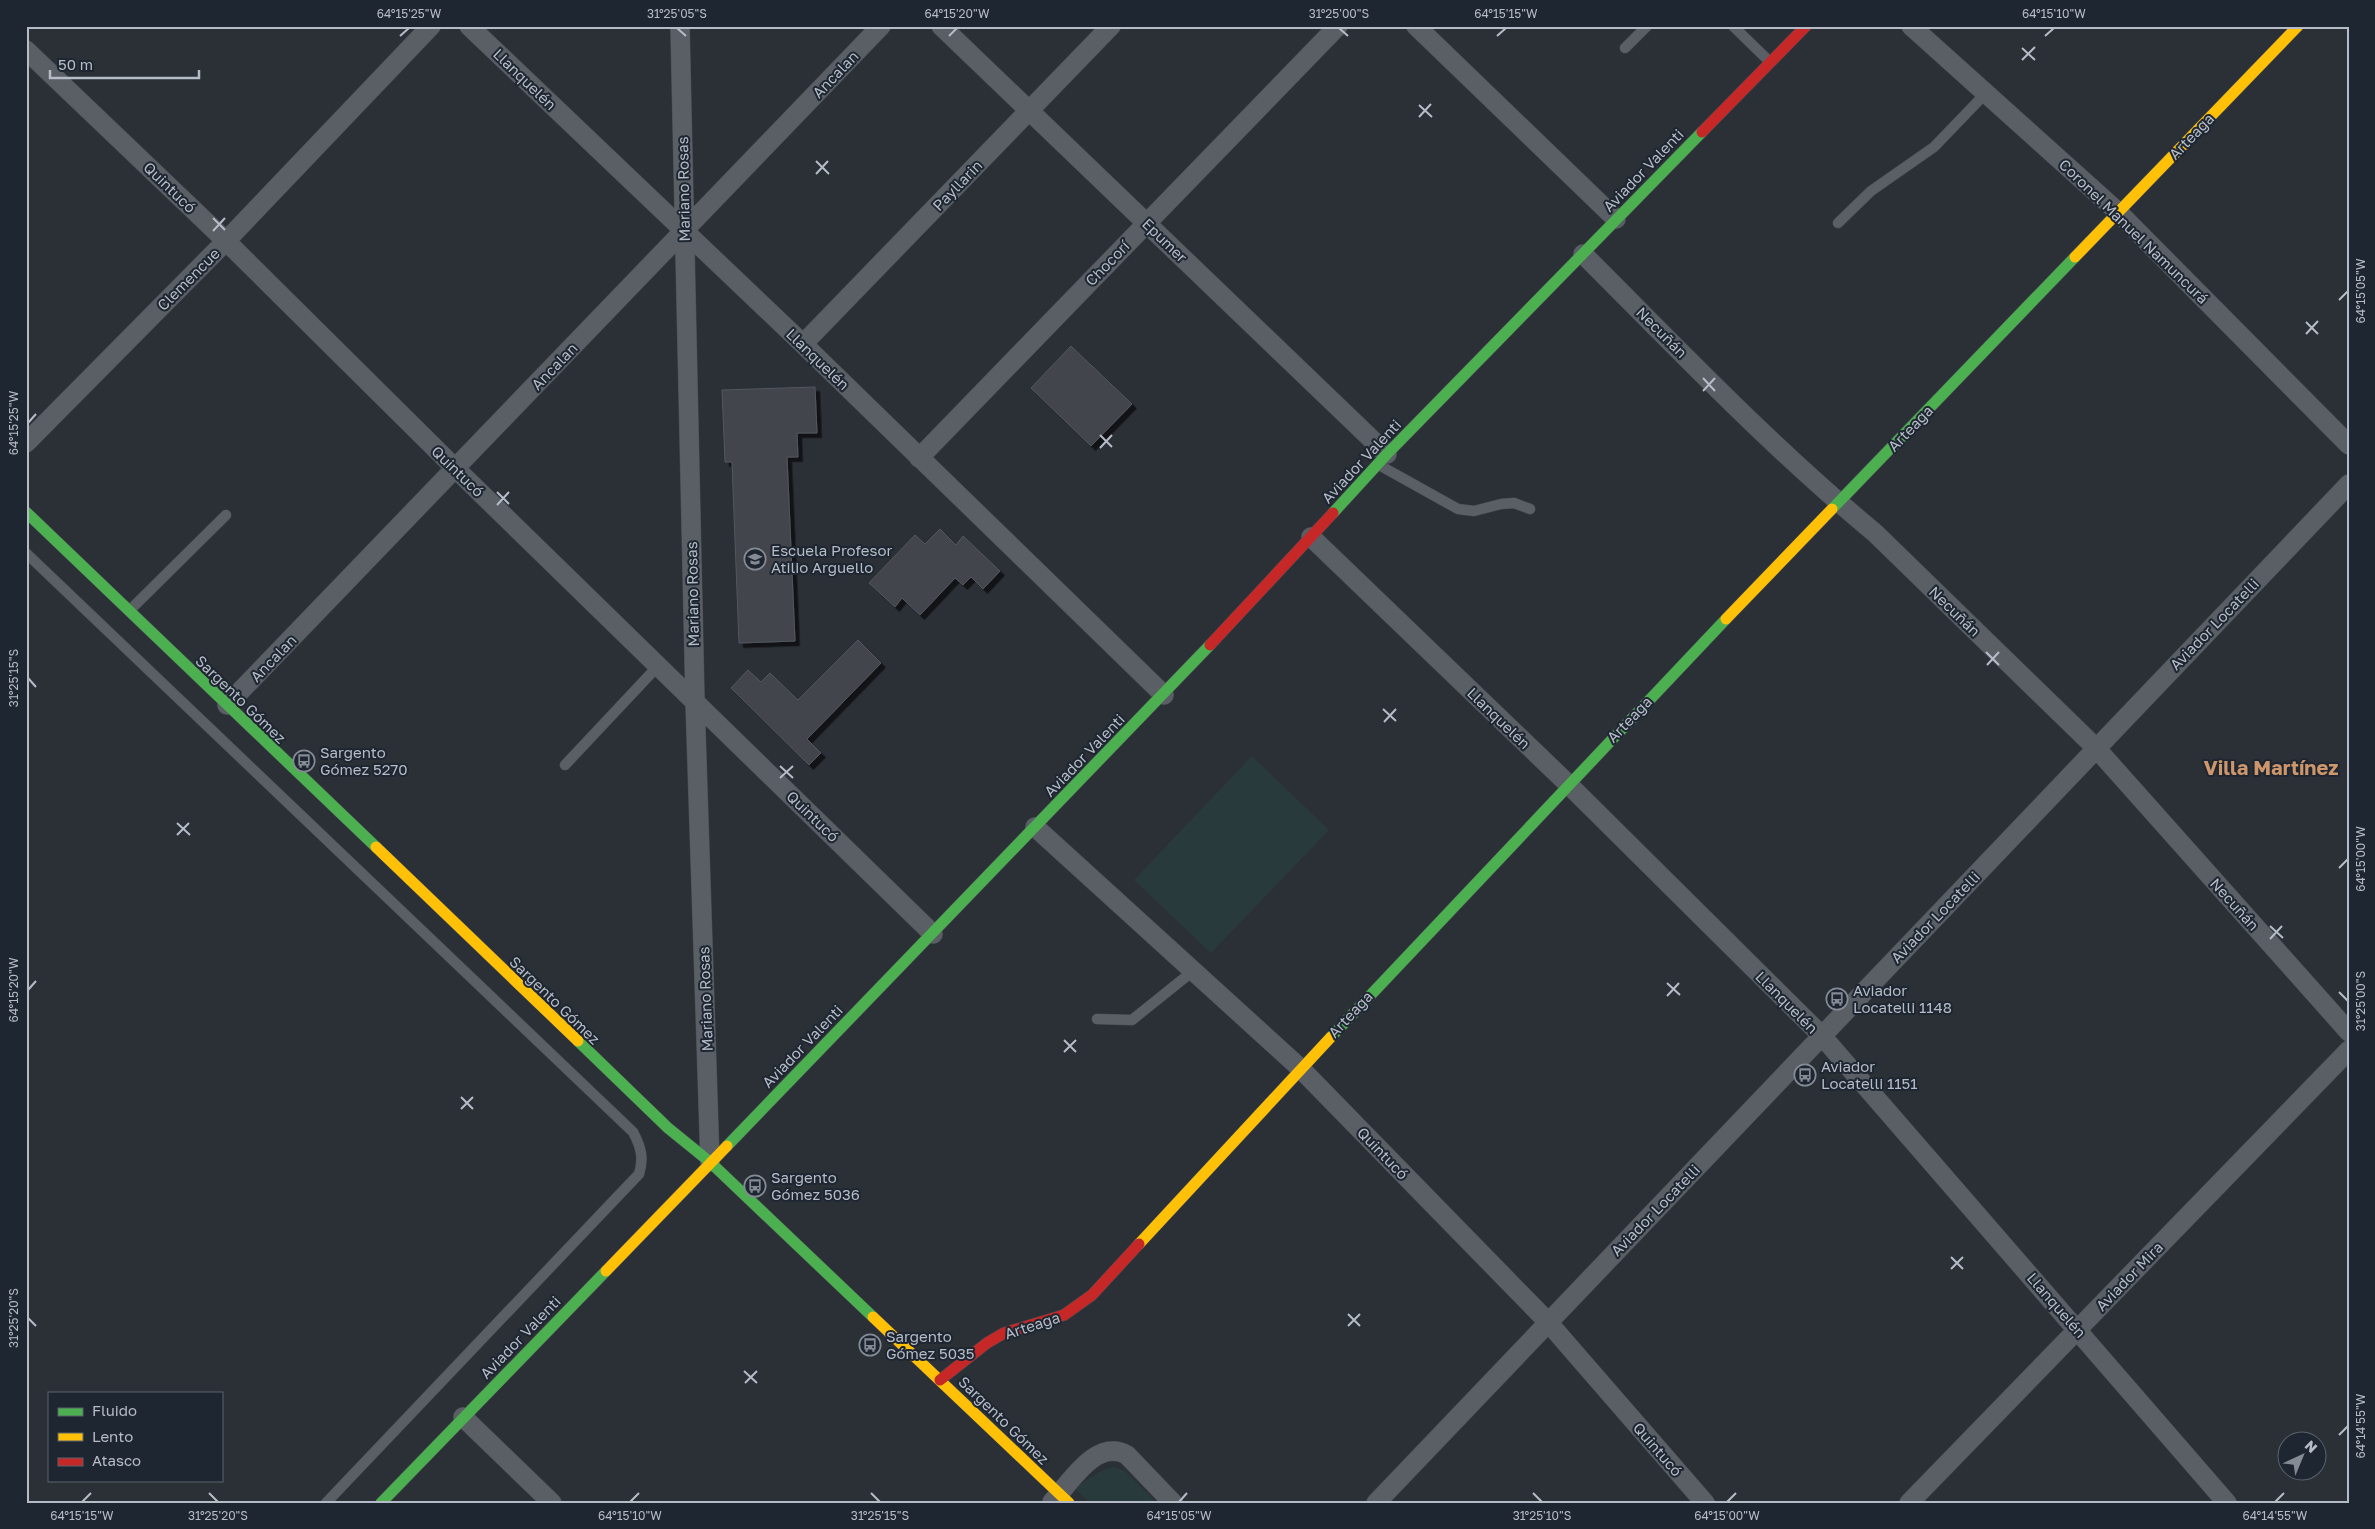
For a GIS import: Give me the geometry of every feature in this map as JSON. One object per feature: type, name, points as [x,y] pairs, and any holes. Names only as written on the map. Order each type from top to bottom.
[{"type":"street","name":"Clemencue","points":[[26,443],[226,240],[431,26]]},
{"type":"street","name":"Llanquelén","points":[[469,26],[803,344],[1164,695]]},
{"type":"street","name":"Mariano Rosas","points":[[680,26],[683,230],[695,701],[710,1162]]},
{"type":"street","name":"Ancalan","points":[[227,706],[881,26]]},
{"type":"street","name":"Epumer","points":[[941,26],[1146,222],[1383,459]]},
{"type":"street","name":"Payllarin","points":[[803,344],[1111,26]]},
{"type":"street","name":"Chocorí","points":[[919,458],[1338,26]]},
{"type":"street","points":[[1416,26],[1616,219]]},
{"type":"street","name":"Aviador Valenti","points":[[381,1503],[1164,695],[1383,459],[1806,26]]},
{"type":"street","name":"Coronel Manuel Namuncurá","points":[[1911,26],[1984,94],[2118,212],[2349,445]]},
{"type":"street","name":"Arteaga","points":[[940,1380],[1004,1333],[1064,1315],[1092,1295],[1300,1068],[1567,783],[2298,26]]},
{"type":"street","name":"Quintucó","points":[[26,50],[226,240],[456,469],[933,934]]},
{"type":"street","name":"Necuñán","points":[[1583,254],[1716,386],[1838,502],[1875,533],[2096,748],[2349,1032]]},
{"type":"street","name":"Aviador Locatelli","points":[[1376,1503],[1547,1321],[2349,484]]},
{"type":"street","name":"Sargento Gómez","points":[[26,512],[668,1128],[710,1162],[940,1380],[1060,1500]]},
{"type":"street","name":"Llanquelén","points":[[1311,537],[1567,783],[1822,1036],[2227,1503]]},
{"type":"street","name":"Quintucó","points":[[1035,827],[1300,1068],[1547,1321],[1705,1503]]},
{"type":"street","name":"Aviador Mira","points":[[1909,1503],[2349,1050]]},
{"type":"street","points":[[463,1417],[552,1503]]},
{"type":"street","points":[[1060,1500],[1091,1458],[1106,1451],[1119,1450],[1128,1455],[1173,1503]]},
{"type":"lane","points":[[1625,48],[1648,26]]},
{"type":"lane","points":[[1733,26],[1770,62]]},
{"type":"lane","points":[[1838,223],[1871,191],[1934,147],[1984,94]]},
{"type":"lane","points":[[1383,459],[1458,509],[1474,511],[1488,509],[1501,504],[1514,503],[1530,509]]},
{"type":"lane","points":[[129,611],[226,515]]},
{"type":"lane","points":[[26,554],[633,1132],[639,1143],[643,1161],[639,1174],[326,1503]]},
{"type":"lane","points":[[565,765],[658,666]]},
{"type":"lane","points":[[1097,1019],[1132,1020],[1193,970]]},
{"type":"shaded area","points":[[1252,756],[1329,830],[1211,953],[1134,880]]},
{"type":"shaded area","points":[[1113,1467],[1125,1471],[1157,1503],[1090,1503],[1074,1488],[1103,1470]]},
{"type":"building","points":[[1071,346],[1132,404],[1091,446],[1031,388]]},
{"type":"building","points":[[815,387],[817,433],[797,433],[798,457],[787,457],[795,641],[739,643],[732,462],[725,462],[722,390]]},
{"type":"building","points":[[940,529],[956,545],[963,536],[1000,571],[983,589],[971,577],[963,585],[955,578],[920,615],[902,598],[895,607],[869,583],[915,535],[925,544]]},
{"type":"building","points":[[858,640],[881,663],[807,739],[821,753],[809,765],[731,688],[748,670],[761,682],[770,673],[798,700]]},
{"type":"traffic: fast","points":[[1333,513],[1387,454],[1702,132]]},
{"type":"traffic: fast","points":[[1832,509],[2075,257]]},
{"type":"traffic: fast","points":[[26,512],[376,847]]},
{"type":"traffic: fast","points":[[1331,1037],[1726,619]]},
{"type":"traffic: fast","points":[[727,1146],[1210,645]]},
{"type":"traffic: fast","points":[[578,1041],[668,1128],[710,1162],[873,1317]]},
{"type":"traffic: fast","points":[[381,1503],[606,1271]]},
{"type":"traffic: slow","points":[[2075,257],[2298,26]]},
{"type":"traffic: slow","points":[[1726,619],[1832,509]]},
{"type":"traffic: slow","points":[[376,847],[578,1041]]},
{"type":"traffic: slow","points":[[1139,1244],[1331,1037]]},
{"type":"traffic: slow","points":[[606,1271],[727,1146]]},
{"type":"traffic: slow","points":[[873,1317],[1069,1503]]},
{"type":"traffic: jam","points":[[1702,132],[1806,26]]},
{"type":"traffic: jam","points":[[1210,645],[1333,513]]},
{"type":"traffic: jam","points":[[940,1380],[987,1343],[1004,1333],[1064,1315],[1092,1295],[1139,1244]]},
{"type":"place","name":"Escuela Profesor Atilio Arguello","points":[[755,559]]},
{"type":"place","name":"Sargento Gómez 5270","points":[[304,761]]},
{"type":"place","name":"Aviador Locatelli 1148","points":[[1837,999]]},
{"type":"place","name":"Aviador Locatelli 1151","points":[[1805,1075]]},
{"type":"place","name":"Sargento Gómez 5036","points":[[755,1186]]},
{"type":"place","name":"Sargento Gómez 5035","points":[[870,1345]]},
{"type":"district","name":"Villa Martínez","points":[[2271,767]]}]
